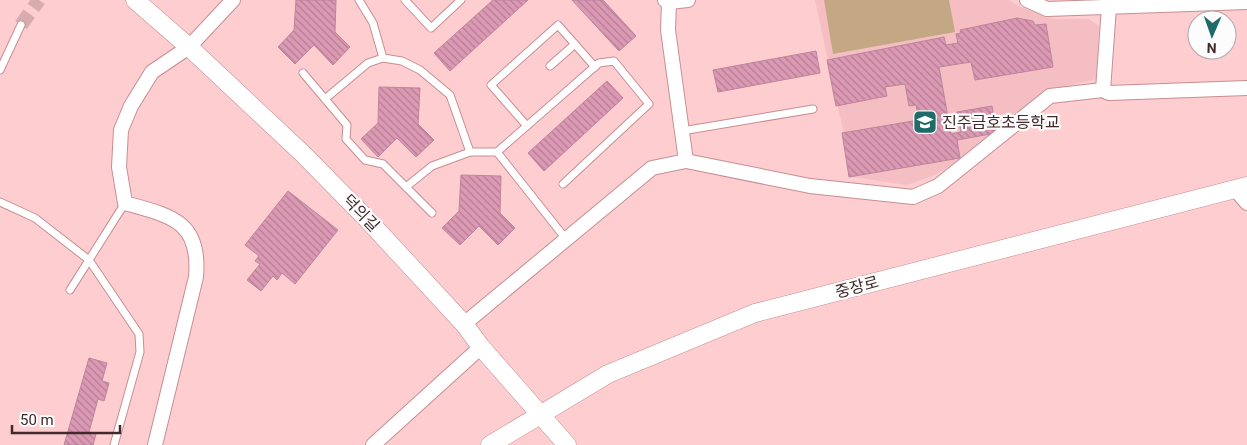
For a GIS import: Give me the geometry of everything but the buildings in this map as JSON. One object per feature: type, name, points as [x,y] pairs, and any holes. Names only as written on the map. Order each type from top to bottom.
[{"type":"street","name":"덕의길","points":[[135,0],[189,47],[315,167],[464,324],[481,347],[543,415],[567,445]]},
{"type":"street","points":[[154,445],[196,277],[198,256],[191,234],[169,215],[125,203],[119,167],[121,130],[131,106],[152,72],[189,47],[233,0]]},
{"type":"street","points":[[686,161],[668,30],[667,1],[688,0]]},
{"type":"street","points":[[1027,0],[1048,9],[1247,2]]},
{"type":"street","points":[[1103,90],[1109,7]]},
{"type":"street","points":[[464,324],[652,168],[686,161],[810,186],[913,197],[938,186],[1050,96],[1103,90],[1109,92],[1247,88]]},
{"type":"street","points":[[1241,187],[1247,203]]},
{"type":"street","name":"중장로","points":[[490,445],[543,415],[608,374],[755,313],[1241,187]]},
{"type":"street","points":[[373,445],[481,347]]},
{"type":"lane","points":[[359,0],[373,22],[383,58]]},
{"type":"lane","points":[[405,0],[431,28],[461,0]]},
{"type":"lane","points":[[0,70],[20,25]]},
{"type":"lane","points":[[526,126],[490,85],[558,25],[595,67]]},
{"type":"lane","points":[[550,66],[575,44]]},
{"type":"lane","points":[[325,99],[368,63],[383,58],[402,61],[420,70],[450,95],[470,152]]},
{"type":"lane","points":[[406,187],[432,166],[470,152],[497,152],[599,63],[614,61],[649,104],[563,184]]},
{"type":"lane","points":[[304,73],[347,125],[346,139],[365,160],[383,164],[432,213]]},
{"type":"lane","points":[[682,131],[814,109]]},
{"type":"lane","points":[[497,152],[566,239]]},
{"type":"lane","points":[[0,202],[34,218],[89,260],[139,334],[140,352],[114,445]]},
{"type":"lane","points":[[70,290],[125,203]]},
{"type":"shaded area","name":"진주금호초등학교","points":[[815,0],[1009,0],[1018,6],[1053,19],[1089,19],[1099,26],[1096,79],[1048,91],[971,153],[935,175],[907,185],[853,177]]},
{"type":"shaded area","points":[[824,0],[949,0],[955,32],[833,54]]},
{"type":"tunnel","points":[[21,25],[39,0]]},
{"type":"place","name":"진주금호초등학교","points":[[925,122]]}]
